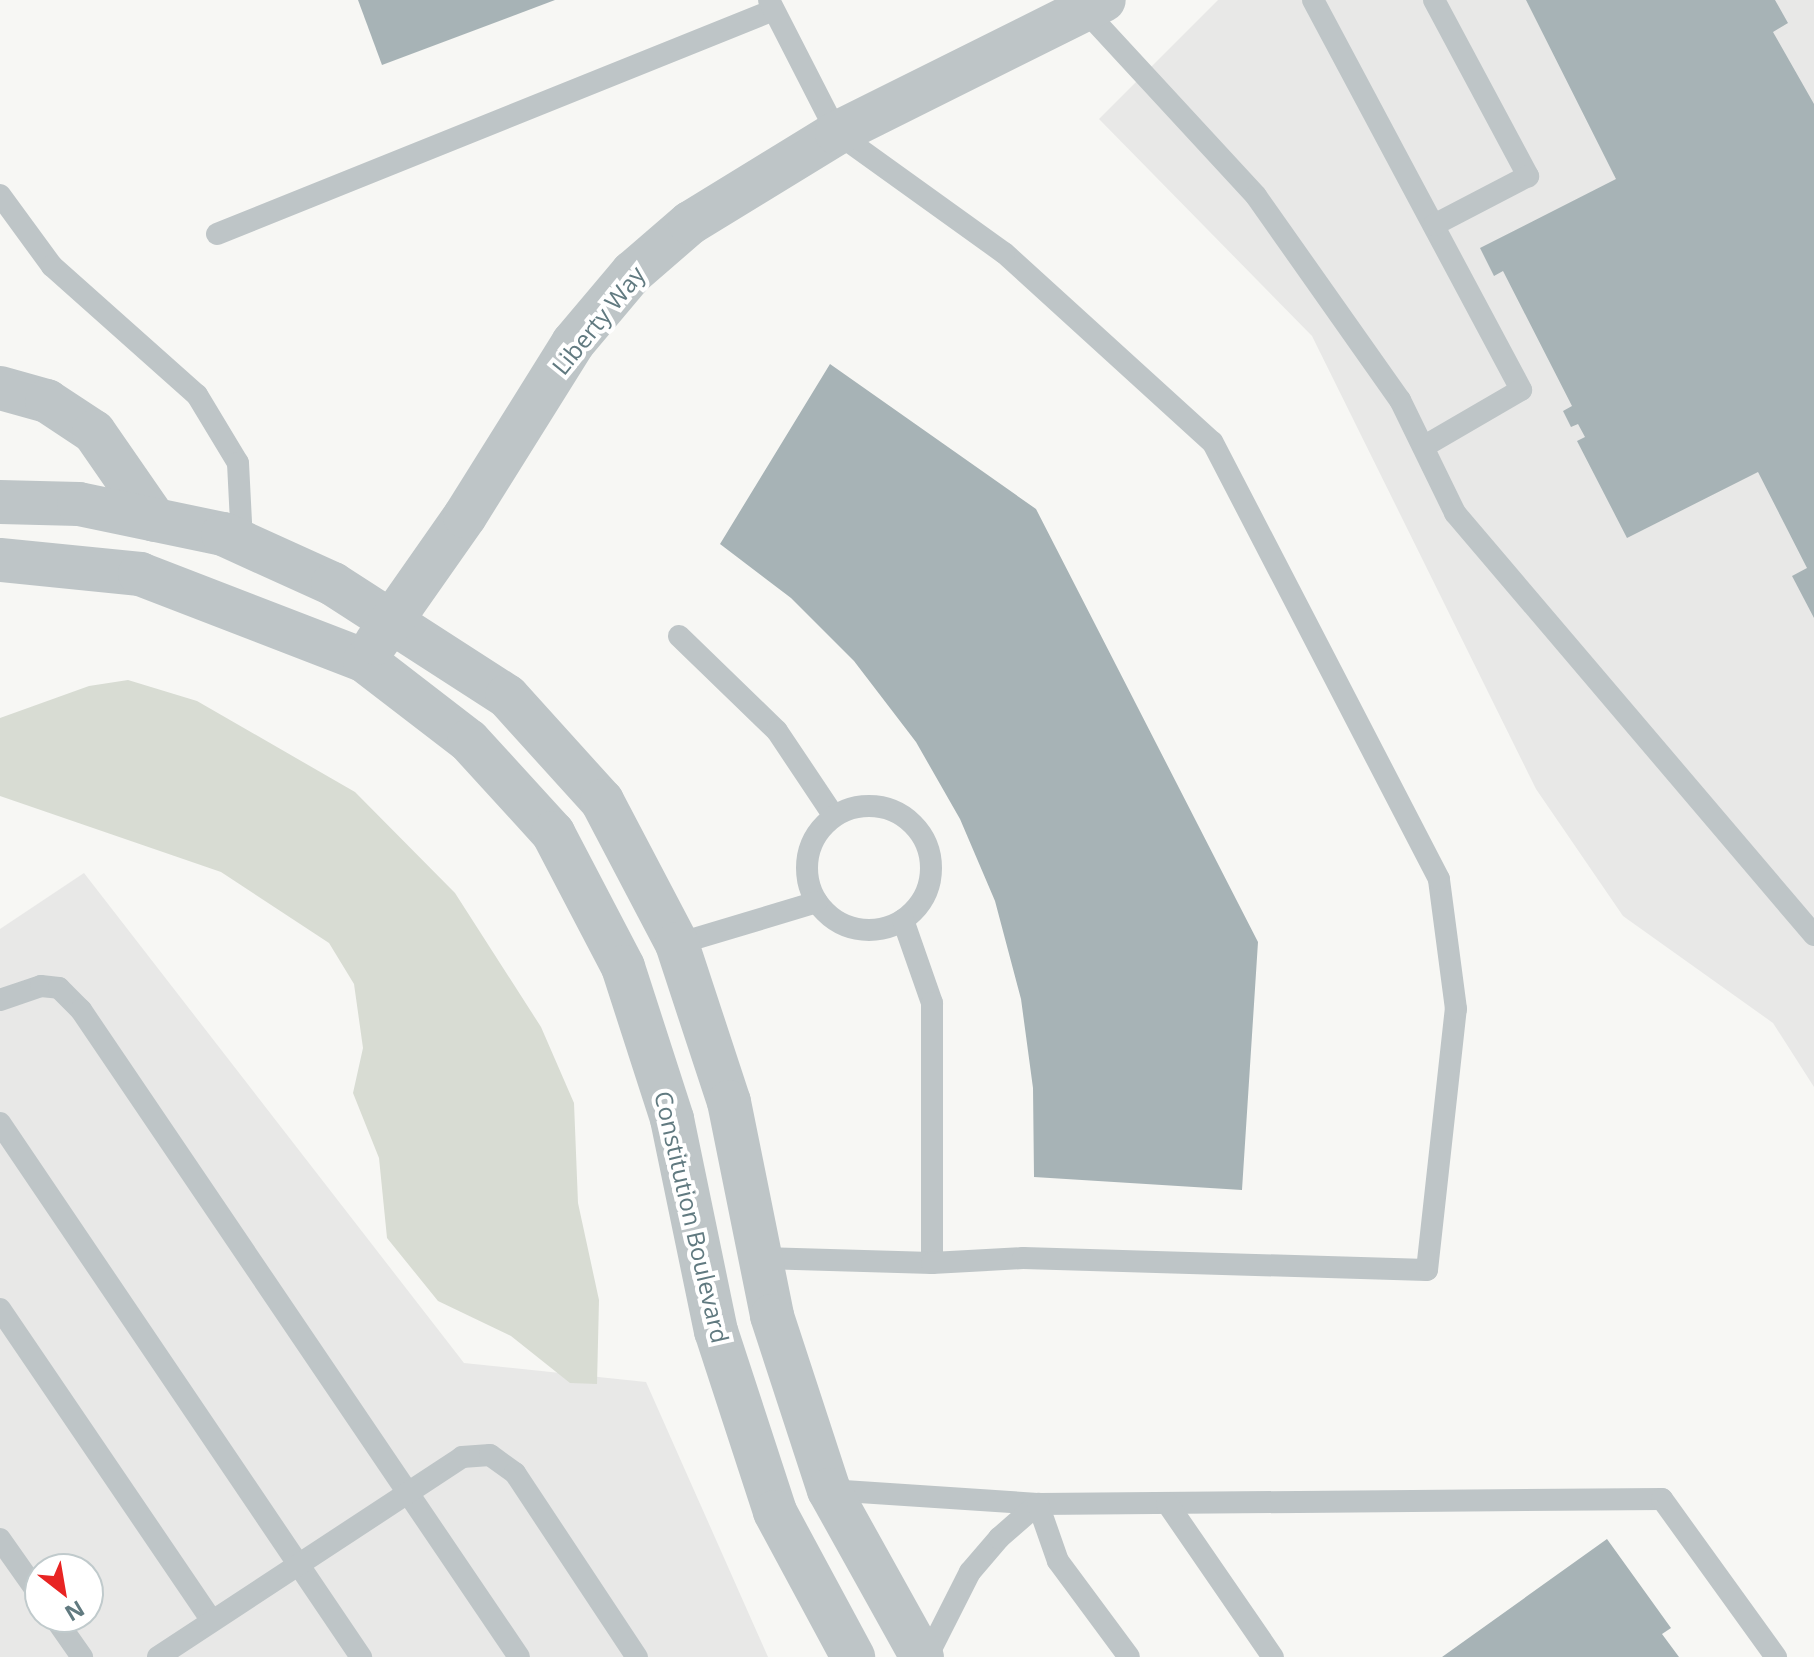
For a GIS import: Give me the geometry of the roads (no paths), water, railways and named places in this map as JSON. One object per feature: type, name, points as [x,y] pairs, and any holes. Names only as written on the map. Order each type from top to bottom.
[{"type":"street","name":"Liberty Way","points":[[365,661],[390,618],[465,516],[573,343],[632,273],[690,223],[837,133],[1088,3]]},
{"type":"street","points":[[0,388],[47,401],[94,432],[155,520]]},
{"type":"street","points":[[0,502],[79,504],[155,520],[242,543],[333,584],[507,696],[579,771],[602,801],[677,944],[729,1102],[772,1316],[829,1490],[925,1657]]},
{"type":"street","name":"Constitution Boulevard","points":[[0,560],[140,574],[365,661],[469,741],[553,833],[623,967],[672,1119],[716,1331],[766,1485],[788,1539],[853,1657]]},
{"type":"lane","points":[[1313,0],[1521,390],[1423,447]]},
{"type":"lane","points":[[1434,0],[1528,176],[1434,225]]},
{"type":"lane","points":[[1088,3],[1256,196],[1400,400],[1455,513],[1814,935]]},
{"type":"lane","points":[[217,234],[770,6],[837,133],[1004,253],[1212,442],[1439,879],[1456,1009],[1427,1270],[1023,1258],[932,1263],[762,1258]]},
{"type":"lane","points":[[0,195],[52,266],[197,395],[238,463],[242,543]]},
{"type":"lane","points":[[679,636],[777,731],[834,816]]},
{"type":"lane","points":[[862,807],[891,810],[921,834],[931,871],[918,907],[903,920],[885,928],[847,926],[817,902],[806,865],[811,847],[834,816],[862,807]]},
{"type":"lane","points":[[677,944],[817,902]]},
{"type":"lane","points":[[903,920],[932,1003],[932,1263]]},
{"type":"lane","points":[[0,1000],[41,986],[59,988],[81,1010],[519,1657]]},
{"type":"lane","points":[[0,1123],[361,1657]]},
{"type":"lane","points":[[0,1309],[212,1621]]},
{"type":"lane","points":[[158,1657],[462,1457],[490,1455],[515,1473],[637,1657]]},
{"type":"lane","points":[[829,1490],[1038,1504],[1662,1499],[1776,1657]]},
{"type":"lane","points":[[1167,1503],[1273,1657]]},
{"type":"lane","points":[[925,1657],[970,1572],[999,1538],[1038,1504]]},
{"type":"lane","points":[[1038,1504],[1058,1561],[1129,1657]]},
{"type":"lane","points":[[0,1539],[24,1573]]},
{"type":"lane","points":[[65,1633],[82,1657]]}]
